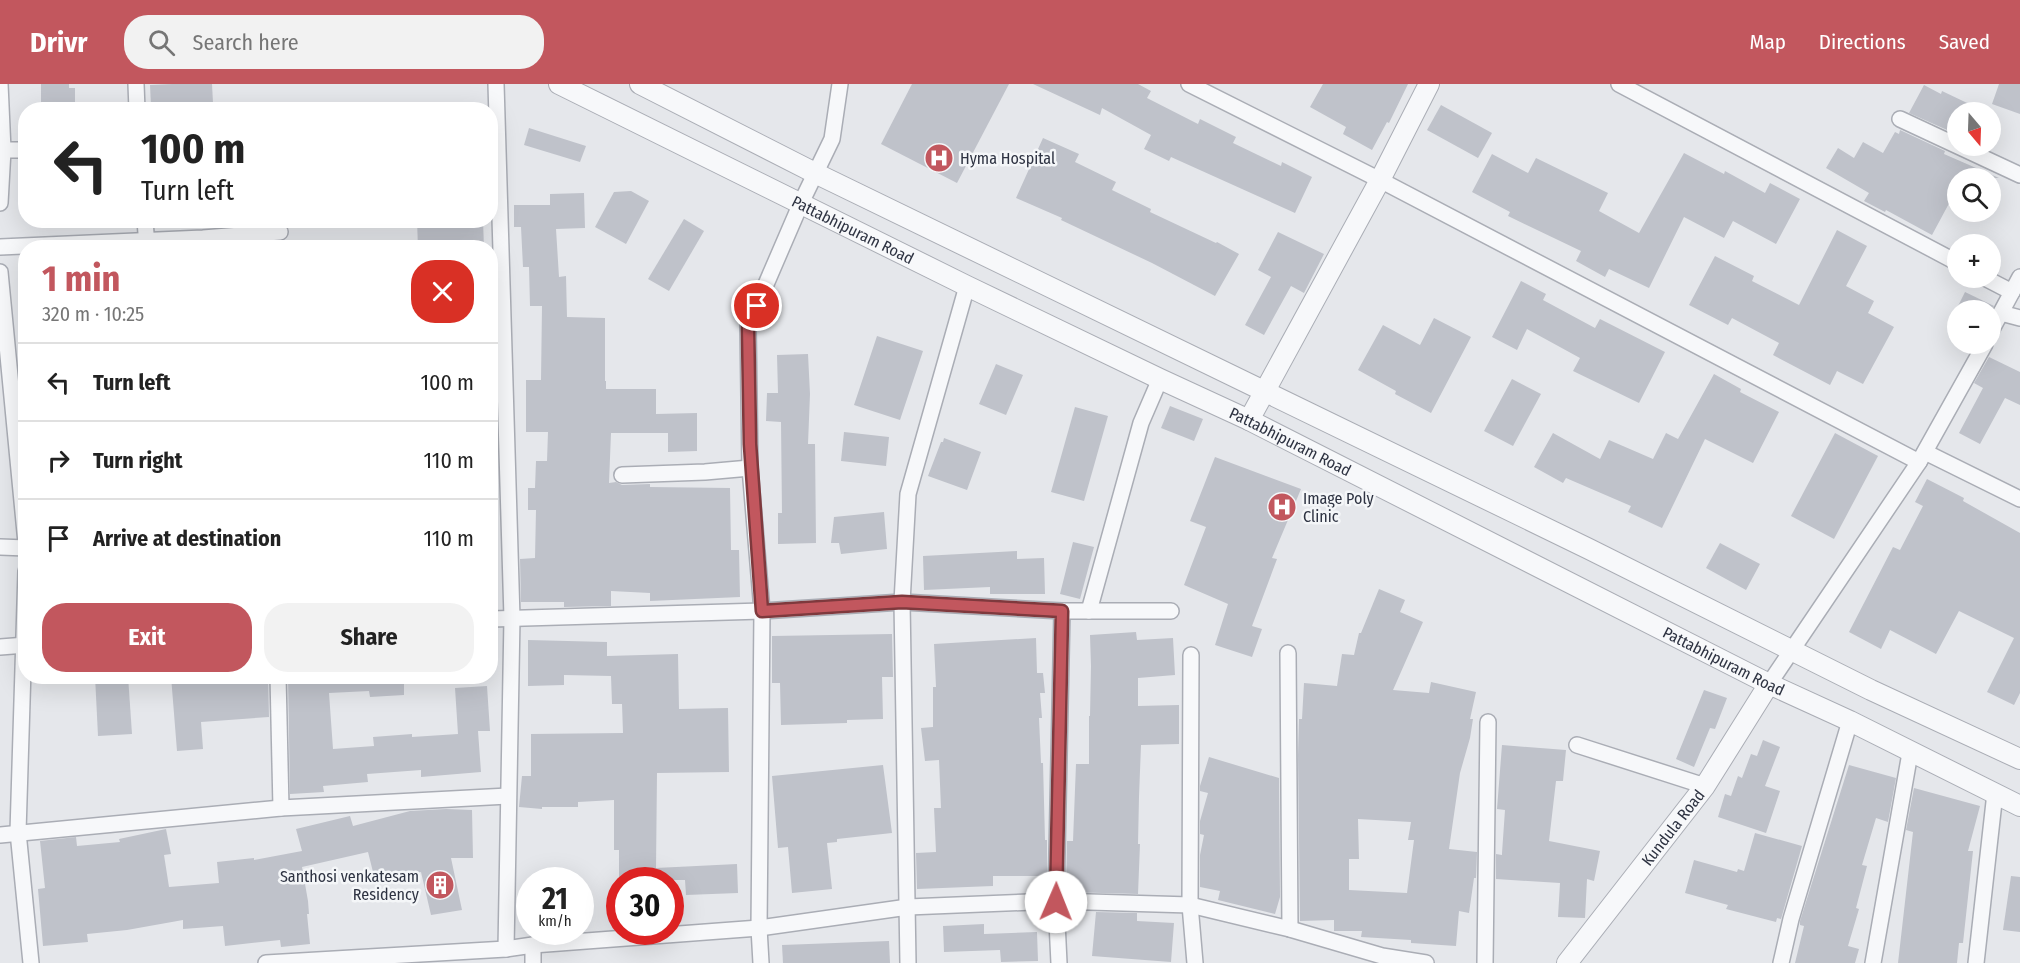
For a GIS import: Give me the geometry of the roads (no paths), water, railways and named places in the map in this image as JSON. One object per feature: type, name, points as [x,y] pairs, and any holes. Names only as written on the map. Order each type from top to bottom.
[{"type":"street","points":[[0,84],[3,150],[0,203]]},
{"type":"street","points":[[136,84],[137,102]]},
{"type":"street","points":[[496,84],[497,102]]},
{"type":"street","name":"Pattabhipuram Road","points":[[559,84],[967,286],[1249,420],[1769,684],[1850,721],[2020,806]]},
{"type":"street","name":"Pattabhipuram Road","points":[[640,84],[667,90],[815,173],[1589,549],[1871,690],[2020,759]]},
{"type":"street","points":[[761,963],[759,928],[762,611],[750,468],[748,326],[801,203],[832,139],[840,84]]},
{"type":"street","points":[[1189,84],[1922,457],[2020,499]]},
{"type":"street","points":[[1249,420],[1380,180],[1429,84]]},
{"type":"street","points":[[1620,84],[1947,257]]},
{"type":"street","points":[[1900,119],[2020,175]]},
{"type":"street","points":[[3,150],[18,150]]},
{"type":"street","points":[[498,151],[512,618],[506,949]]},
{"type":"street","points":[[187,240],[280,231]]},
{"type":"street","points":[[0,248],[18,248]]},
{"type":"street","points":[[0,272],[18,462]]},
{"type":"street","points":[[2020,277],[2001,313],[2020,318]]},
{"type":"street","points":[[908,963],[902,602],[908,495],[967,286]]},
{"type":"street","points":[[2001,286],[2012,292]]},
{"type":"street","points":[[1769,684],[1922,457],[1979,354]]},
{"type":"street","points":[[1089,610],[1141,423],[1160,379]]},
{"type":"street","points":[[622,475],[750,468]]},
{"type":"street","points":[[0,547],[18,546]]},
{"type":"street","points":[[498,619],[762,611],[902,602],[1062,611],[1171,611]]},
{"type":"street","points":[[1059,963],[1056,902],[1062,611]]},
{"type":"street","points":[[0,647],[18,646]]},
{"type":"street","points":[[1288,653],[1290,930]]},
{"type":"street","points":[[1191,655],[1190,905],[1195,963]]},
{"type":"street","points":[[24,684],[18,832],[31,963]]},
{"type":"street","points":[[278,684],[281,808]]},
{"type":"street","name":"Kundula Road","points":[[1567,963],[1705,786],[1769,684]]},
{"type":"street","points":[[1780,963],[1850,721]]},
{"type":"street","points":[[1485,963],[1488,722]]},
{"type":"street","points":[[1577,745],[1705,786]]},
{"type":"street","points":[[1873,963],[1910,753]]},
{"type":"street","points":[[1976,963],[1995,793]]},
{"type":"street","points":[[0,835],[281,808],[508,796]]},
{"type":"street","points":[[594,940],[759,928],[908,908],[1056,902],[1190,905],[1290,930],[1382,960],[1426,963]]},
{"type":"street","points":[[266,963],[506,949],[533,945],[533,963]]},
{"type":"place","name":"Hyma Hospital","points":[[939,158]]},
{"type":"place","name":"Image Poly Clinic","points":[[1282,507]]},
{"type":"place","name":"Santhosi venkatesam Residency","points":[[440,885]]}]
